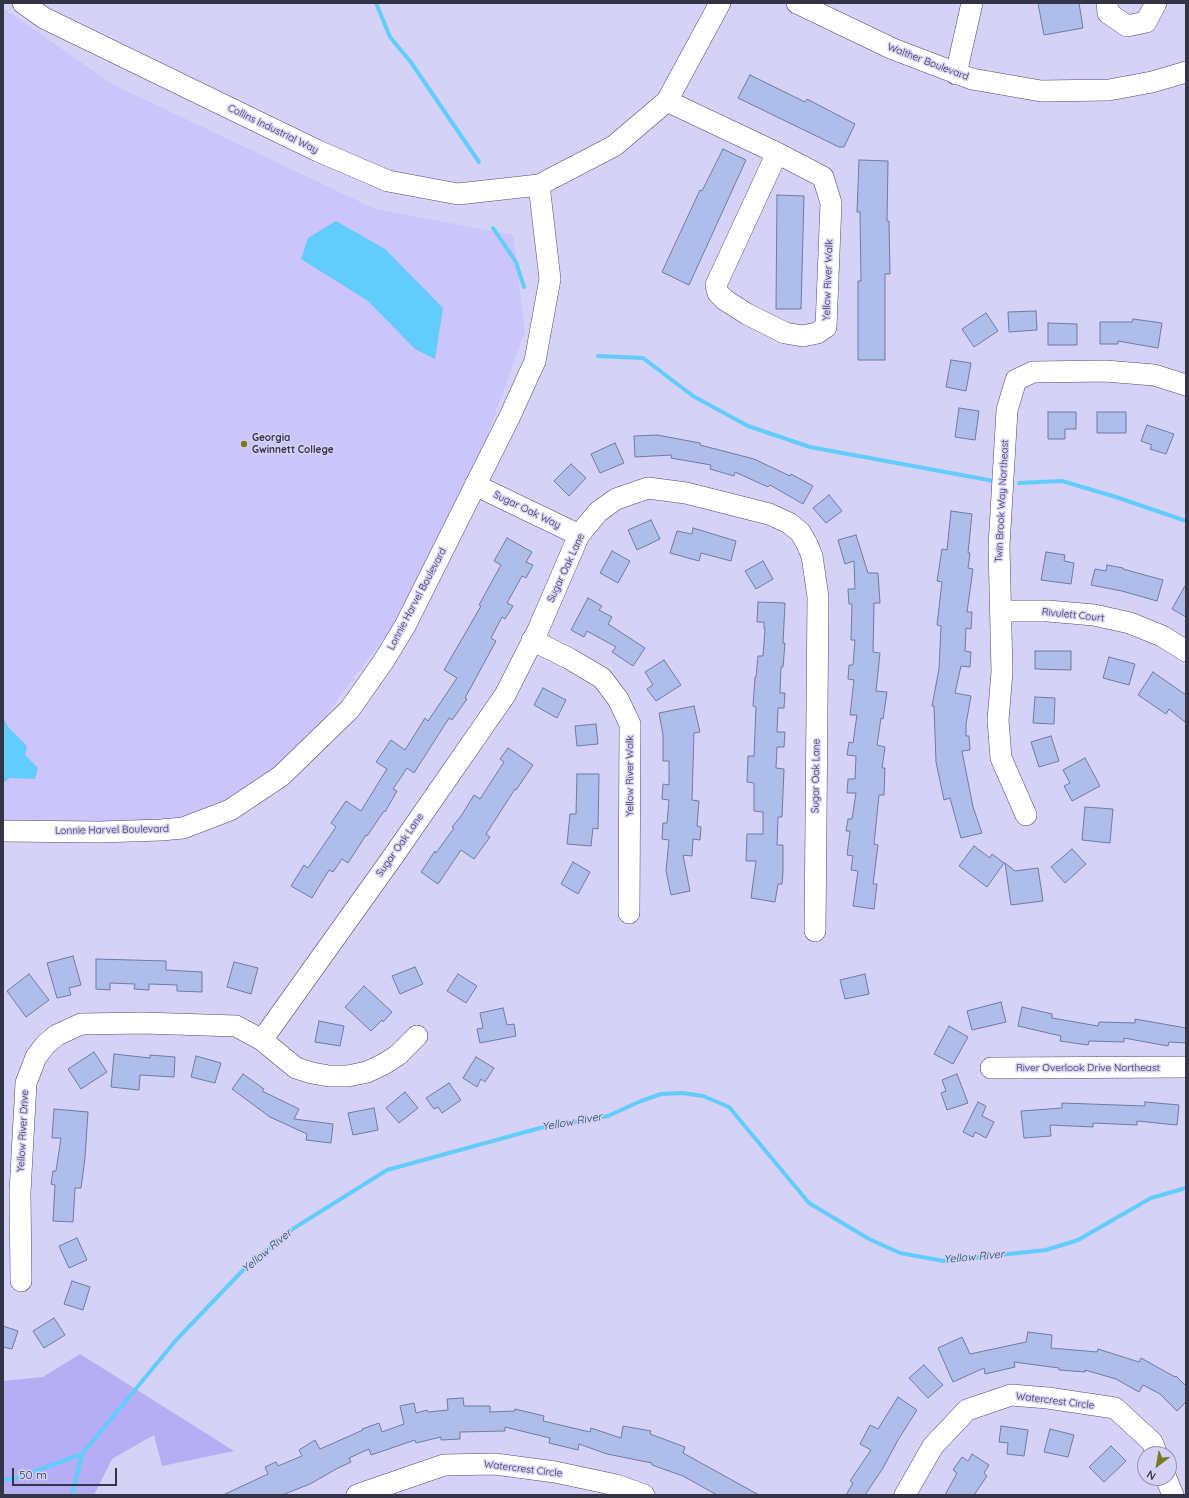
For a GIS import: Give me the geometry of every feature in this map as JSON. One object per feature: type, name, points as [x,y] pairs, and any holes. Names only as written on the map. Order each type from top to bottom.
[{"type":"street","name":"Collins Industrial Way","points":[[23,3],[44,18],[318,151],[388,181],[458,194],[539,184],[614,146],[667,102]]},
{"type":"street","points":[[667,102],[720,3]]},
{"type":"street","name":"Walther Boulevard","points":[[797,3],[893,49],[972,80],[1041,91],[1109,90],[1152,82],[1186,72]]},
{"type":"street","points":[[956,74],[972,3]]},
{"type":"street","points":[[1107,3],[1108,13],[1127,26],[1146,22],[1156,3]]},
{"type":"street","name":"Yellow River Walk","points":[[667,102],[777,153],[823,177],[831,203],[826,327],[817,333],[804,336],[785,334],[747,314],[718,294],[716,285],[777,153]]},
{"type":"street","name":"Lonnie Harvel Boulevard","points":[[3,831],[100,832],[183,828],[230,810],[281,776],[350,709],[383,662],[405,626],[510,416],[535,361],[550,279],[539,184]]},
{"type":"street","name":"Twin Brook Way Northeast","points":[[1026,815],[1001,758],[998,720],[1002,672],[999,546],[1007,410],[1016,380],[1033,372],[1105,371],[1154,375],[1186,385]]},
{"type":"street","name":"Sugar Oak Way","points":[[475,485],[579,536]]},
{"type":"street","name":"Sugar Oak Lane","points":[[262,1040],[392,858],[505,695],[538,630],[579,536],[598,512],[616,499],[648,488],[686,493],[769,514],[788,523],[800,532],[812,556],[818,596],[815,932]]},
{"type":"street","name":"Rivulett Court","points":[[1001,611],[1048,611],[1094,615],[1130,623],[1162,636],[1186,651]]},
{"type":"street","name":"Yellow River Walk","points":[[532,640],[570,659],[602,678],[618,698],[630,724],[629,913]]},
{"type":"street","name":"Yellow River Drive","points":[[21,1281],[20,1192],[26,1083],[36,1057],[46,1044],[69,1029],[81,1024],[143,1023],[236,1026],[262,1040],[296,1068],[329,1076],[348,1076],[366,1072],[384,1064],[398,1055],[417,1036]]},
{"type":"street","name":"River Overlook Drive Northeast","points":[[991,1068],[1186,1067]]},
{"type":"street","name":"Watercrest Circle","points":[[905,1495],[933,1446],[967,1410],[1011,1395],[1048,1398],[1115,1408],[1152,1442],[1154,1446]]},
{"type":"street","name":"Watercrest Circle","points":[[357,1495],[444,1464],[488,1464],[555,1472],[616,1485],[644,1495]]},
{"type":"shaded area","name":"Georgia Gwinnett College","points":[[3,8],[112,84],[375,209],[513,235],[525,331],[444,557],[269,792],[160,834],[3,823]]},
{"type":"shaded area","points":[[80,1354],[234,1451],[162,1466],[154,1435],[112,1459],[94,1495],[3,1495],[3,1381],[43,1377]]},
{"type":"water","points":[[336,221],[385,249],[443,308],[435,359],[415,349],[368,301],[301,259],[308,238]]},
{"type":"water","points":[[3,717],[8,727],[27,746],[25,755],[38,768],[35,779],[10,778],[3,783]]},
{"type":"building","points":[[1038,3],[1079,3],[1083,28],[1044,35]]},
{"type":"building","points":[[750,75],[805,102],[807,99],[855,124],[844,147],[839,147],[738,98]]},
{"type":"building","points":[[723,149],[746,160],[689,285],[662,272],[700,190],[702,191]]},
{"type":"building","points":[[859,160],[888,161],[887,221],[889,221],[890,274],[885,274],[885,360],[858,360],[858,281],[861,281],[860,212],[857,212]]},
{"type":"building","points":[[777,195],[804,196],[801,309],[776,309]]},
{"type":"building","points":[[1036,311],[1037,330],[1009,332],[1008,312]]},
{"type":"building","points":[[986,313],[998,331],[974,347],[962,329]]},
{"type":"building","points":[[1133,319],[1162,323],[1158,348],[1118,341],[1118,344],[1100,344],[1100,322],[1132,322]]},
{"type":"building","points":[[1048,323],[1077,324],[1077,345],[1048,345]]},
{"type":"building","points":[[951,360],[971,363],[966,391],[946,387]]},
{"type":"building","points":[[959,408],[979,411],[975,440],[955,437]]},
{"type":"building","points":[[1048,412],[1076,412],[1076,429],[1065,429],[1065,439],[1048,439]]},
{"type":"building","points":[[1097,412],[1126,412],[1126,433],[1097,433]]},
{"type":"building","points":[[1147,425],[1174,434],[1166,454],[1150,449],[1152,445],[1141,441]]},
{"type":"building","points":[[657,435],[700,443],[700,445],[754,459],[790,476],[791,474],[813,486],[803,504],[770,485],[768,487],[735,472],[734,476],[710,469],[711,465],[671,458],[672,455],[635,457],[634,436]]},
{"type":"building","points":[[615,443],[624,463],[600,473],[591,454]]},
{"type":"building","points":[[571,464],[586,478],[569,496],[554,481]]},
{"type":"building","points":[[829,495],[842,511],[826,523],[813,508]]},
{"type":"building","points":[[951,511],[972,514],[968,568],[973,569],[967,612],[972,612],[971,629],[966,628],[965,651],[971,652],[970,667],[961,666],[955,693],[971,696],[966,724],[966,736],[969,736],[970,750],[962,751],[973,807],[982,833],[961,838],[950,798],[944,800],[936,762],[934,706],[932,706],[939,669],[941,626],[937,625],[942,582],[937,581],[942,549],[947,550]]},
{"type":"building","points":[[651,520],[660,539],[637,550],[628,530]]},
{"type":"building","points":[[693,528],[736,541],[731,561],[701,553],[699,561],[670,553],[677,531],[692,534]]},
{"type":"building","points":[[856,535],[868,573],[878,573],[880,603],[874,603],[873,652],[880,653],[876,691],[887,692],[877,745],[885,747],[882,768],[885,768],[884,795],[879,795],[874,844],[878,845],[873,884],[877,884],[874,909],[853,906],[858,871],[851,870],[853,856],[847,855],[850,831],[846,831],[848,819],[852,819],[856,793],[847,793],[848,779],[855,779],[856,756],[847,755],[849,742],[853,743],[857,715],[850,715],[854,680],[848,679],[849,665],[853,665],[855,640],[851,640],[852,604],[849,604],[848,589],[855,589],[854,561],[845,564],[838,540]]},
{"type":"building","points":[[507,538],[532,552],[526,562],[533,565],[526,578],[522,576],[507,603],[513,606],[505,619],[502,617],[491,638],[496,641],[465,698],[467,699],[452,720],[449,718],[414,773],[407,768],[393,789],[397,791],[385,812],[384,811],[367,836],[366,835],[348,863],[342,859],[333,872],[329,870],[312,898],[291,886],[304,865],[308,868],[336,827],[331,823],[346,801],[361,811],[387,769],[376,762],[391,740],[405,750],[425,718],[428,721],[457,678],[444,670],[481,606],[479,605],[501,565],[494,561]]},
{"type":"building","points":[[612,551],[630,561],[618,583],[600,573]]},
{"type":"building","points":[[1046,552],[1065,555],[1064,561],[1074,563],[1071,584],[1041,580]]},
{"type":"building","points":[[763,561],[773,579],[756,589],[745,571]]},
{"type":"building","points":[[1107,565],[1123,568],[1163,580],[1157,601],[1122,591],[1091,585],[1095,569],[1106,571]]},
{"type":"building","points":[[1186,584],[1186,617],[1172,609]]},
{"type":"building","points":[[588,598],[602,606],[599,610],[612,617],[608,624],[645,648],[633,666],[612,652],[616,647],[587,631],[584,637],[571,630]]},
{"type":"building","points":[[758,602],[785,603],[783,643],[785,643],[783,667],[781,667],[780,693],[785,693],[784,708],[778,708],[777,732],[785,732],[784,747],[777,747],[776,768],[784,769],[782,817],[778,817],[777,845],[783,845],[783,872],[782,884],[778,884],[775,902],[751,898],[756,861],[746,861],[747,834],[763,834],[763,812],[754,811],[754,783],[747,782],[748,756],[754,756],[756,707],[753,706],[755,677],[758,656],[763,656],[765,629],[764,622],[757,622]]},
{"type":"building","points":[[1035,651],[1071,651],[1071,670],[1035,669]]},
{"type":"building","points":[[1109,657],[1135,664],[1129,685],[1103,678]]},
{"type":"building","points":[[664,660],[681,685],[656,701],[647,689],[653,685],[645,672]]},
{"type":"building","points":[[1153,672],[1186,695],[1186,723],[1169,709],[1166,714],[1138,695]]},
{"type":"building","points":[[543,688],[566,700],[557,718],[534,705]]},
{"type":"building","points":[[1035,697],[1055,698],[1054,724],[1033,723]]},
{"type":"building","points":[[694,706],[700,732],[694,733],[692,800],[699,801],[697,826],[701,827],[700,840],[693,839],[692,856],[683,855],[690,891],[671,895],[666,871],[669,840],[662,839],[663,823],[667,823],[669,800],[662,799],[663,784],[669,785],[669,761],[663,761],[663,735],[659,713]]},
{"type":"building","points":[[596,724],[598,744],[577,746],[575,726]]},
{"type":"building","points":[[1051,736],[1059,761],[1039,767],[1031,742]]},
{"type":"building","points":[[508,748],[533,765],[516,790],[515,789],[486,834],[490,837],[474,859],[461,850],[438,884],[421,872],[435,851],[436,853],[454,828],[452,827],[474,795],[480,799],[504,762],[500,759]]},
{"type":"building","points":[[1085,758],[1100,786],[1072,801],[1064,786],[1070,783],[1063,770]]},
{"type":"building","points":[[577,774],[599,774],[598,829],[593,828],[591,846],[567,844],[570,814],[576,814]]},
{"type":"building","points":[[1085,807],[1113,809],[1110,843],[1082,840]]},
{"type":"building","points":[[974,846],[990,858],[992,854],[1004,863],[987,887],[959,866]]},
{"type":"building","points":[[1072,849],[1086,864],[1065,883],[1051,867]]},
{"type":"building","points":[[573,862],[590,872],[578,894],[561,884]]},
{"type":"building","points":[[1005,863],[1015,871],[1038,868],[1043,901],[1011,905]]},
{"type":"building","points":[[73,956],[81,985],[69,988],[71,995],[57,998],[47,963]]},
{"type":"building","points":[[96,959],[166,961],[166,970],[202,972],[202,992],[177,991],[177,985],[149,984],[149,990],[134,989],[135,984],[110,983],[110,990],[96,989]]},
{"type":"building","points":[[234,962],[258,968],[251,994],[227,987]]},
{"type":"building","points":[[415,967],[423,984],[400,994],[392,976]]},
{"type":"building","points":[[29,974],[49,1000],[26,1017],[7,991]]},
{"type":"building","points":[[458,974],[477,986],[466,1003],[447,991]]},
{"type":"building","points":[[865,974],[869,994],[845,999],[840,980]]},
{"type":"building","points":[[364,986],[392,1012],[383,1022],[382,1020],[371,1031],[345,1007]]},
{"type":"building","points":[[1001,1002],[1006,1022],[972,1030],[967,1011]]},
{"type":"building","points":[[1022,1007],[1052,1014],[1052,1018],[1098,1026],[1099,1022],[1135,1023],[1135,1019],[1186,1028],[1186,1043],[1169,1042],[1168,1046],[1124,1038],[1124,1042],[1089,1041],[1088,1045],[1060,1041],[1061,1036],[1018,1026]]},
{"type":"building","points":[[503,1008],[507,1025],[514,1024],[516,1036],[480,1043],[477,1029],[483,1028],[480,1013]]},
{"type":"building","points":[[319,1021],[344,1026],[340,1046],[315,1042]]},
{"type":"building","points":[[949,1026],[968,1037],[953,1064],[934,1054]]},
{"type":"building","points":[[94,1052],[107,1072],[81,1089],[68,1069]]},
{"type":"building","points":[[114,1054],[150,1058],[150,1055],[175,1057],[174,1077],[140,1075],[139,1090],[111,1087]]},
{"type":"building","points":[[196,1056],[221,1063],[215,1083],[191,1077]]},
{"type":"building","points":[[476,1057],[494,1068],[485,1082],[481,1079],[477,1087],[463,1078]]},
{"type":"building","points":[[243,1074],[264,1089],[262,1091],[299,1109],[294,1119],[333,1124],[331,1143],[306,1140],[307,1134],[270,1117],[232,1089]]},
{"type":"building","points":[[957,1074],[968,1103],[947,1110],[941,1093],[946,1091],[942,1080]]},
{"type":"building","points":[[449,1083],[461,1100],[442,1113],[438,1107],[434,1109],[426,1098]]},
{"type":"building","points":[[405,1092],[418,1108],[399,1123],[386,1108]]},
{"type":"building","points":[[978,1102],[986,1106],[982,1116],[994,1122],[986,1138],[975,1132],[973,1137],[963,1132]]},
{"type":"building","points":[[1145,1102],[1179,1105],[1177,1125],[1137,1121],[1137,1125],[1093,1123],[1093,1127],[1050,1125],[1051,1136],[1024,1138],[1021,1111],[1062,1108],[1062,1103],[1145,1106]]},
{"type":"building","points":[[374,1108],[378,1130],[353,1135],[348,1113]]},
{"type":"building","points":[[54,1109],[88,1112],[85,1158],[81,1188],[75,1188],[73,1222],[53,1221],[55,1185],[51,1184],[53,1171],[56,1171],[61,1138],[52,1138]]},
{"type":"building","points":[[77,1238],[87,1260],[69,1268],[59,1246]]},
{"type":"building","points":[[72,1281],[90,1287],[83,1310],[64,1304]]},
{"type":"building","points":[[54,1318],[65,1335],[44,1348],[33,1331]]},
{"type":"building","points":[[3,1326],[18,1331],[12,1349],[3,1347]]},
{"type":"building","points":[[1028,1332],[1052,1335],[1051,1348],[1097,1352],[1098,1349],[1139,1362],[1141,1358],[1175,1377],[1176,1376],[1186,1386],[1186,1402],[1177,1411],[1160,1394],[1143,1385],[1139,1392],[1116,1379],[1085,1370],[1085,1372],[1059,1370],[1059,1368],[1014,1362],[1015,1367],[985,1374],[984,1368],[953,1382],[938,1348],[962,1337],[970,1354],[1026,1342]]},
{"type":"building","points":[[924,1365],[943,1385],[928,1398],[909,1378]]},
{"type":"building","points":[[898,1397],[917,1410],[898,1440],[883,1468],[865,1495],[846,1495],[853,1483],[850,1481],[871,1450],[860,1444],[870,1425],[878,1429]]},
{"type":"building","points":[[463,1398],[464,1406],[490,1406],[490,1412],[515,1411],[515,1409],[544,1416],[543,1421],[590,1432],[591,1428],[621,1438],[623,1426],[651,1431],[650,1434],[685,1447],[683,1453],[759,1495],[717,1495],[683,1476],[652,1465],[652,1463],[607,1454],[579,1444],[578,1450],[549,1443],[550,1438],[505,1427],[505,1431],[460,1432],[460,1439],[441,1440],[441,1437],[416,1443],[415,1440],[371,1455],[369,1449],[349,1458],[351,1462],[310,1484],[282,1495],[223,1495],[268,1474],[265,1467],[276,1462],[278,1466],[302,1456],[299,1450],[315,1440],[320,1449],[363,1430],[362,1429],[379,1423],[382,1432],[404,1424],[400,1406],[414,1403],[416,1413],[427,1410],[428,1412],[448,1410],[447,1399]]},
{"type":"building","points":[[1001,1426],[1028,1430],[1024,1456],[1007,1454],[1008,1443],[999,1442]]},
{"type":"building","points":[[1050,1429],[1074,1435],[1068,1457],[1044,1452]]},
{"type":"building","points":[[1111,1446],[1126,1461],[1104,1482],[1089,1467]]},
{"type":"building","points":[[972,1454],[989,1465],[984,1473],[987,1476],[974,1495],[945,1495],[957,1473],[953,1470],[962,1457],[968,1461]]},
{"type":"waterway","points":[[376,3],[390,37],[410,61],[479,162]]},
{"type":"waterway","points":[[493,228],[516,262],[524,287]]},
{"type":"waterway","points":[[598,356],[643,358],[693,396],[748,426],[810,447],[994,481]]},
{"type":"waterway","points":[[1019,483],[1062,481],[1116,497],[1186,521]]},
{"type":"waterway","name":"Yellow River","points":[[3,1480],[17,1478],[82,1454],[177,1339],[248,1265],[291,1230],[387,1170],[540,1128],[608,1116],[641,1101],[661,1094],[682,1093],[703,1096],[729,1107],[809,1203],[869,1239],[900,1253],[944,1261],[1046,1250],[1078,1240],[1151,1198],[1186,1188]]},
{"type":"waterway","points":[[72,1495],[82,1454]]},
{"type":"place","name":"Georgia Gwinnett College","points":[[244,444]]}]
